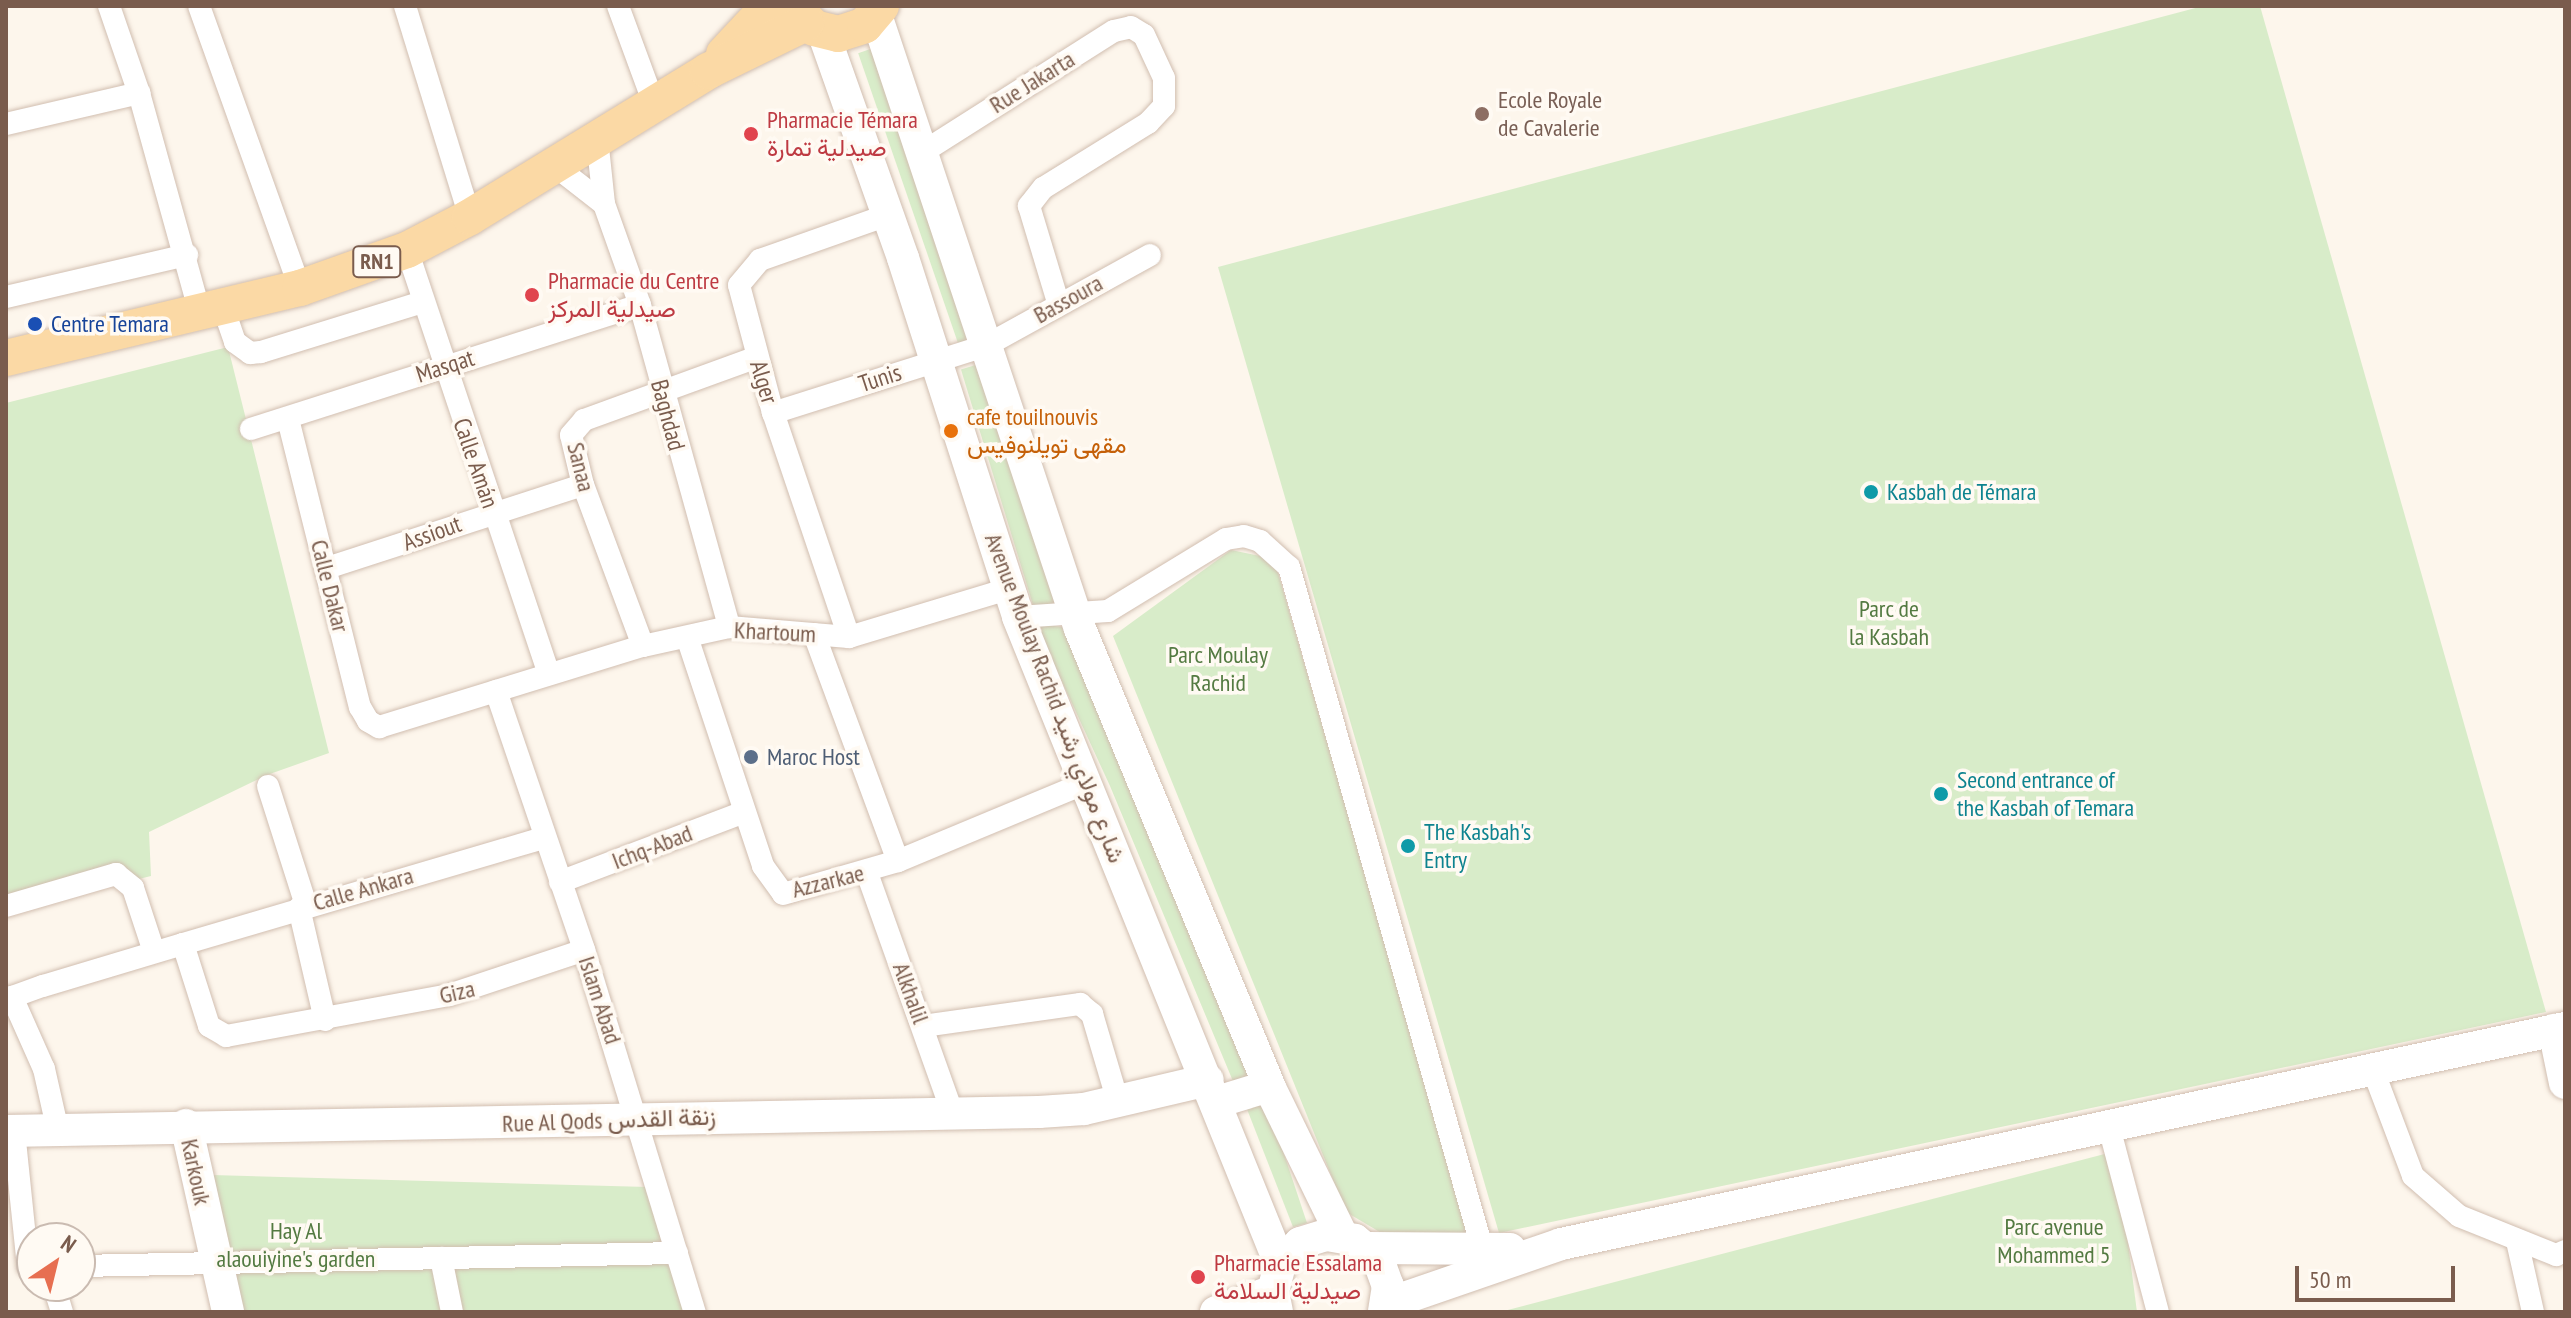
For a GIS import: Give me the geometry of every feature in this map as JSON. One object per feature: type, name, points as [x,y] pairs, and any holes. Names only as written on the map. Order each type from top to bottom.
[{"type":"main road","name":"RN1","points":[[708,71],[769,6]]},
{"type":"main road","name":"RN1","points":[[6,358],[300,288],[407,250],[470,217],[708,71],[807,20],[852,32],[878,10]]},
{"type":"main road","name":"Avenue Moulay Rachid شارع مولاي رشيد","points":[[878,10],[1076,617],[1269,1086],[1355,1242],[1385,1272],[1386,1308]]},
{"type":"main road","name":"Avenue Moulay Rachid شارع مولاي رشيد","points":[[807,20],[888,215],[1013,603],[1212,1091],[1277,1289]]},
{"type":"main road","points":[[1216,1312],[1277,1289],[1313,1237],[1483,1251],[1561,1244],[2560,1029],[2565,1083]]},
{"type":"main road","name":"Rue Al Qods زنقة القدس","points":[[10,1131],[186,1125],[639,1121],[701,1115],[953,1114],[1084,1109],[1118,1102],[1269,1086]]},
{"type":"main road","name":"Karkouk","points":[[186,1125],[228,1312]]},
{"type":"main road","points":[[1386,1308],[1561,1244]]},
{"type":"street","points":[[109,6],[139,93],[187,255],[212,310],[235,342],[250,353],[261,352],[423,302]]},
{"type":"street","points":[[199,6],[300,288]]},
{"type":"street","points":[[405,6],[470,217]]},
{"type":"street","points":[[618,6],[654,104]]},
{"type":"street","name":"Rue Jakarta","points":[[923,152],[1114,31],[1131,27],[1144,35],[1164,78],[1164,106],[1148,123],[1043,188],[1029,206],[1058,302]]},
{"type":"street","points":[[6,124],[139,93]]},
{"type":"street","name":"Baghdad","points":[[597,138],[604,204],[640,305],[661,394],[729,627]]},
{"type":"street","points":[[554,165],[604,204]]},
{"type":"street","name":"Alger","points":[[849,637],[773,413],[739,297],[744,274],[760,260],[888,215]]},
{"type":"street","name":"Calle Amán","points":[[407,250],[549,674]]},
{"type":"street","points":[[6,297],[187,255]]},
{"type":"street","name":"Bassoura","points":[[987,345],[1058,302],[1150,255]]},
{"type":"street","name":"Masqat","points":[[251,429],[443,365],[640,305]]},
{"type":"street","name":"Tunis","points":[[773,413],[987,345]]},
{"type":"street","name":"Sanaa","points":[[643,646],[571,450],[574,428],[757,357]]},
{"type":"street","name":"Calle Dakar","points":[[288,419],[363,715],[379,727],[396,725]]},
{"type":"street","name":"Assiout","points":[[327,568],[493,511],[583,485]]},
{"type":"street","name":"Khartoum","points":[[396,725],[643,646],[729,627],[849,637],[1013,603],[1076,617],[1108,611],[1226,539],[1244,536],[1260,541],[1289,567],[1483,1251]]},
{"type":"street","points":[[814,634],[898,861]]},
{"type":"street","name":"Azzarkae","points":[[687,637],[744,812],[771,882],[783,894],[867,873],[1085,783]]},
{"type":"street","name":"Islam Abad","points":[[496,691],[639,1121],[695,1312]]},
{"type":"street","points":[[268,786],[302,906],[325,1020]]},
{"type":"street","name":"Ichq-Abad","points":[[560,882],[744,812]]},
{"type":"street","name":"Calle Ankara","points":[[9,990],[183,944],[302,906],[544,838]]},
{"type":"street","name":"Alkhalil","points":[[867,873],[953,1114]]},
{"type":"street","points":[[6,906],[116,874],[133,888],[154,952]]},
{"type":"street","name":"Giza","points":[[183,944],[209,1026],[218,1035],[325,1020],[492,984],[584,950]]},
{"type":"street","points":[[9,990],[49,1085],[58,1131]]},
{"type":"street","points":[[923,1026],[1080,1004],[1092,1014],[1118,1102]]},
{"type":"street","points":[[2373,1070],[2413,1176],[2459,1216],[2556,1255],[2565,1251]]},
{"type":"street","points":[[2109,1127],[2158,1312]]},
{"type":"street","points":[[10,1131],[18,1222]]},
{"type":"street","points":[[2517,1241],[2533,1312]]},
{"type":"street","points":[[96,1266],[677,1253]]},
{"type":"street","points":[[441,1258],[452,1312]]},
{"type":"green space","name":"Parc de la Kasbah","points":[[2203,6],[2260,6],[2546,1012],[1499,1233],[1218,267]]},
{"type":"green space","points":[[879,46],[979,337],[958,344],[858,53]]},
{"type":"green space","points":[[228,347],[329,753],[267,775],[149,832],[151,876],[6,912],[6,403]]},
{"type":"green space","points":[[982,363],[1055,603],[1034,609],[961,369]]},
{"type":"green space","name":"Parc Moulay Rachid","points":[[1231,550],[1274,559],[1472,1242],[1405,1247],[1346,1212],[1113,636]]},
{"type":"green space","points":[[1035,623],[1068,628],[1256,1081],[1235,1086],[1110,786]]},
{"type":"green space","points":[[1267,1103],[1307,1223],[1293,1227],[1245,1104]]},
{"type":"green space","name":"Parc avenue Mohammed 5","points":[[2116,1151],[2137,1312],[1500,1312]]},
{"type":"green space","name":"Hay Al alaouiyine's garden","points":[[212,1175],[648,1187],[686,1312],[240,1312]]},
{"type":"place","name":"Ecole Royale de Cavalerie","points":[[1482,114]]},
{"type":"place","name":"Pharmacie Témara صيدلية تمارة","points":[[751,134]]},
{"type":"place","name":"Pharmacie du Centre صيدلية المركز","points":[[532,295]]},
{"type":"place","name":"Centre Temara","points":[[35,324]]},
{"type":"place","name":"cafe touilnouvis مقهى تويلنوفيس","points":[[951,431]]},
{"type":"place","name":"Kasbah de Témara","points":[[1871,492]]},
{"type":"place","name":"Maroc Host","points":[[751,757]]},
{"type":"place","name":"Second entrance of the Kasbah of Temara","points":[[1941,794]]},
{"type":"place","name":"The Kasbah's Entry","points":[[1408,846]]},
{"type":"place","name":"Pharmacie Essalama صيدلية السلامة","points":[[1198,1277]]}]
